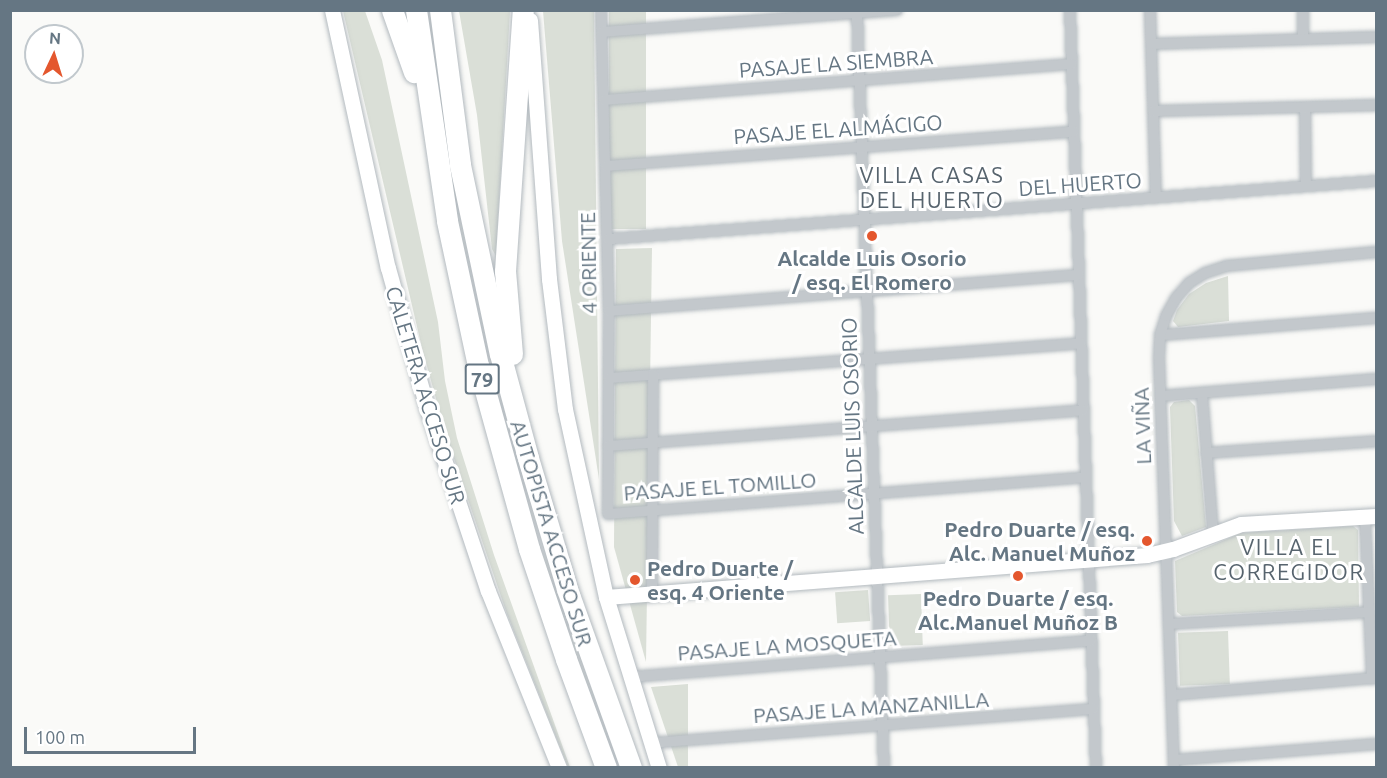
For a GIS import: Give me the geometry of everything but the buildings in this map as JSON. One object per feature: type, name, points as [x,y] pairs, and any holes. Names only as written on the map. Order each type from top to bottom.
[{"type":"highway","points":[[392,10],[418,86],[435,149]]},
{"type":"highway","name":"AUTOPISTA ACCESO SUR","points":[[416,10],[435,149],[462,293],[496,436],[547,605],[606,768]]},
{"type":"highway","name":"AUTOPISTA ACCESO SUR","points":[[440,10],[452,106],[471,222],[500,354],[570,598],[631,768]]},
{"type":"highway","points":[[523,10],[506,272],[509,332],[528,458]]},
{"type":"main road","name":"CALETERA ACCESO SUR","points":[[332,10],[388,268],[427,408],[485,581],[559,768]]},
{"type":"main road","points":[[529,10],[549,279],[558,367],[576,467],[606,597],[629,677],[660,768]]},
{"type":"main road","points":[[606,597],[1088,560],[1166,551],[1213,533],[1249,523],[1371,516]]},
{"type":"street","name":"4 ORIENTE","points":[[601,10],[608,239],[608,514]]},
{"type":"street","points":[[602,32],[897,10]]},
{"type":"street","points":[[1070,10],[1096,768]]},
{"type":"street","points":[[1150,10],[1156,198]]},
{"type":"street","points":[[1303,10],[1303,39]]},
{"type":"street","name":"ALCALDE LUIS OSORIO","points":[[857,12],[884,768]]},
{"type":"street","points":[[1151,44],[1377,37]]},
{"type":"street","name":"PASAJE LA SIEMBRA","points":[[604,100],[1072,64]]},
{"type":"street","points":[[1153,111],[1377,105]]},
{"type":"street","points":[[1305,106],[1306,186]]},
{"type":"street","name":"PASAJE EL ALMÁCIGO","points":[[606,166],[1074,132]]},
{"type":"street","name":"DEL HUERTO","points":[[608,239],[1377,181]]},
{"type":"street","name":"LA VIÑA","points":[[1174,764],[1160,396],[1160,335],[1170,306],[1182,290],[1215,269],[1236,264],[1377,252]]},
{"type":"street","points":[[609,311],[1079,275]]},
{"type":"street","points":[[1160,335],[1377,318]]},
{"type":"street","points":[[609,378],[1081,343]]},
{"type":"street","points":[[652,593],[653,375]]},
{"type":"street","points":[[1160,396],[1377,379]]},
{"type":"street","points":[[1202,393],[1213,533]]},
{"type":"street","points":[[608,446],[1083,410]]},
{"type":"street","points":[[1206,453],[1377,441]]},
{"type":"street","name":"PASAJE EL TOMILLO","points":[[608,514],[1086,477]]},
{"type":"street","points":[[1172,695],[1374,678],[1369,612],[1371,516]]},
{"type":"street","points":[[1169,624],[1369,612]]},
{"type":"street","name":"PASAJE LA MOSQUETA","points":[[629,677],[1091,641]]},
{"type":"street","name":"PASAJE LA MANZANILLA","points":[[651,743],[1094,709]]},
{"type":"street","points":[[1174,764],[1377,744]]},
{"type":"shaded area","points":[[343,11],[365,11],[382,60],[438,322],[445,381],[457,438],[494,555],[570,767],[568,767],[507,614],[446,435],[422,348]]},
{"type":"shaded area","points":[[459,11],[510,11],[496,256],[492,249],[477,115]]},
{"type":"shaded area","points":[[543,11],[594,11],[599,479],[562,241]]},
{"type":"shaded area","points":[[609,11],[646,11],[646,229],[609,229]]},
{"type":"shaded area","points":[[652,248],[646,662],[614,547],[616,249]]},
{"type":"shaded area","points":[[1228,276],[1229,321],[1178,327],[1173,321],[1177,310],[1189,294],[1206,283]]},
{"type":"shaded area","points":[[1189,400],[1195,406],[1206,527],[1182,536],[1174,521],[1170,407],[1174,402]]},
{"type":"shaded area","points":[[1353,526],[1358,530],[1359,607],[1182,616],[1177,612],[1175,561],[1241,533]]},
{"type":"shaded area","points":[[868,590],[870,621],[837,623],[835,592]]},
{"type":"shaded area","points":[[921,594],[923,645],[890,646],[888,595]]},
{"type":"shaded area","points":[[1228,631],[1230,684],[1180,686],[1178,633]]},
{"type":"shaded area","points":[[688,684],[688,767],[678,767],[651,687]]},
{"type":"place","name":"Alcalde Luis Osorio / esq. El Romero","points":[[872,236]]},
{"type":"place","name":"Pedro Duarte / esq. Alc. Manuel Muñoz","points":[[1147,541]]},
{"type":"place","name":"Pedro Duarte / esq. Alc.Manuel Muñoz B","points":[[1018,576]]},
{"type":"place","name":"Pedro Duarte / esq. 4 Oriente","points":[[635,580]]},
{"type":"district","name":"VILLA CASAS DEL HUERTO","points":[[932,186]]},
{"type":"district","name":"VILLA EL CORREGIDOR","points":[[1289,558]]}]
